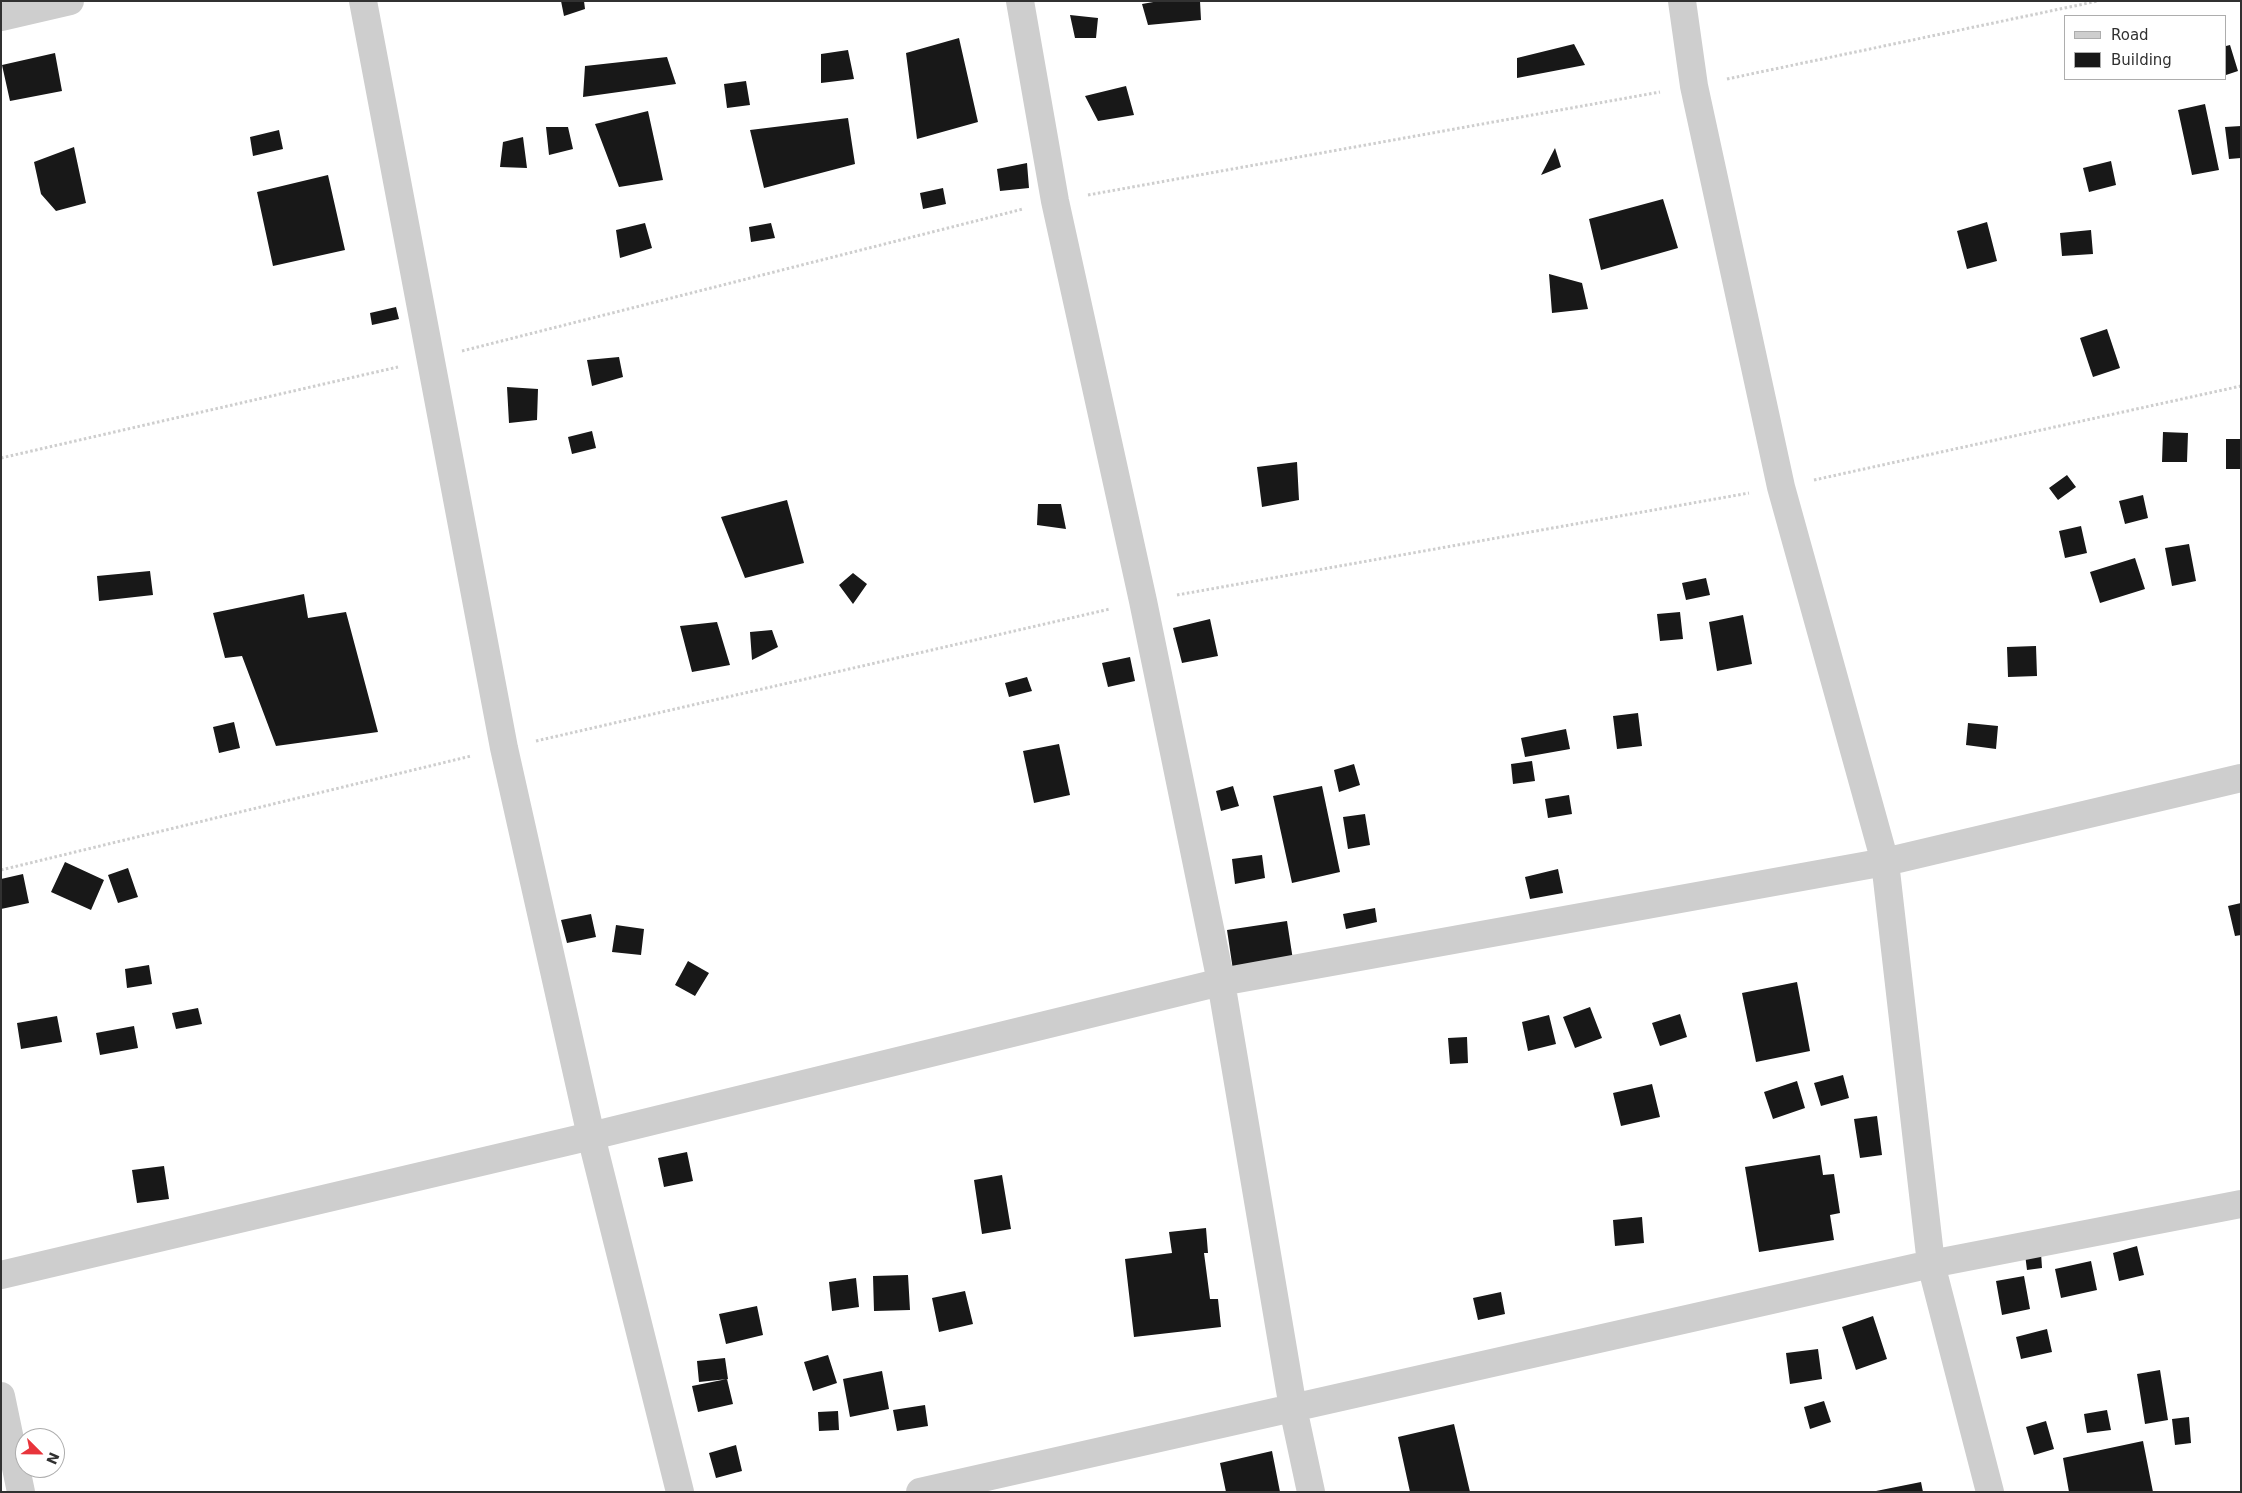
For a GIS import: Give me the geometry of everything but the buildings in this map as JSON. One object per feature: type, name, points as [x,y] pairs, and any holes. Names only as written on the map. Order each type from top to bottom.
[{"type":"street","points":[[1,17],[70,1]]},
{"type":"street","points":[[363,1],[504,748],[592,1136],[680,1492]]},
{"type":"street","points":[[1020,1],[1055,201],[1143,601],[1221,982],[1293,1408],[1311,1492]]},
{"type":"street","points":[[1682,1],[1694,86],[1781,487],[1885,862],[1931,1264],[1990,1492]]},
{"type":"street","points":[[1,1275],[592,1136],[1221,982],[1885,862],[2241,778]]},
{"type":"street","points":[[920,1492],[1931,1264],[2241,1204]]},
{"type":"street","points":[[1,1396],[21,1492]]}]
